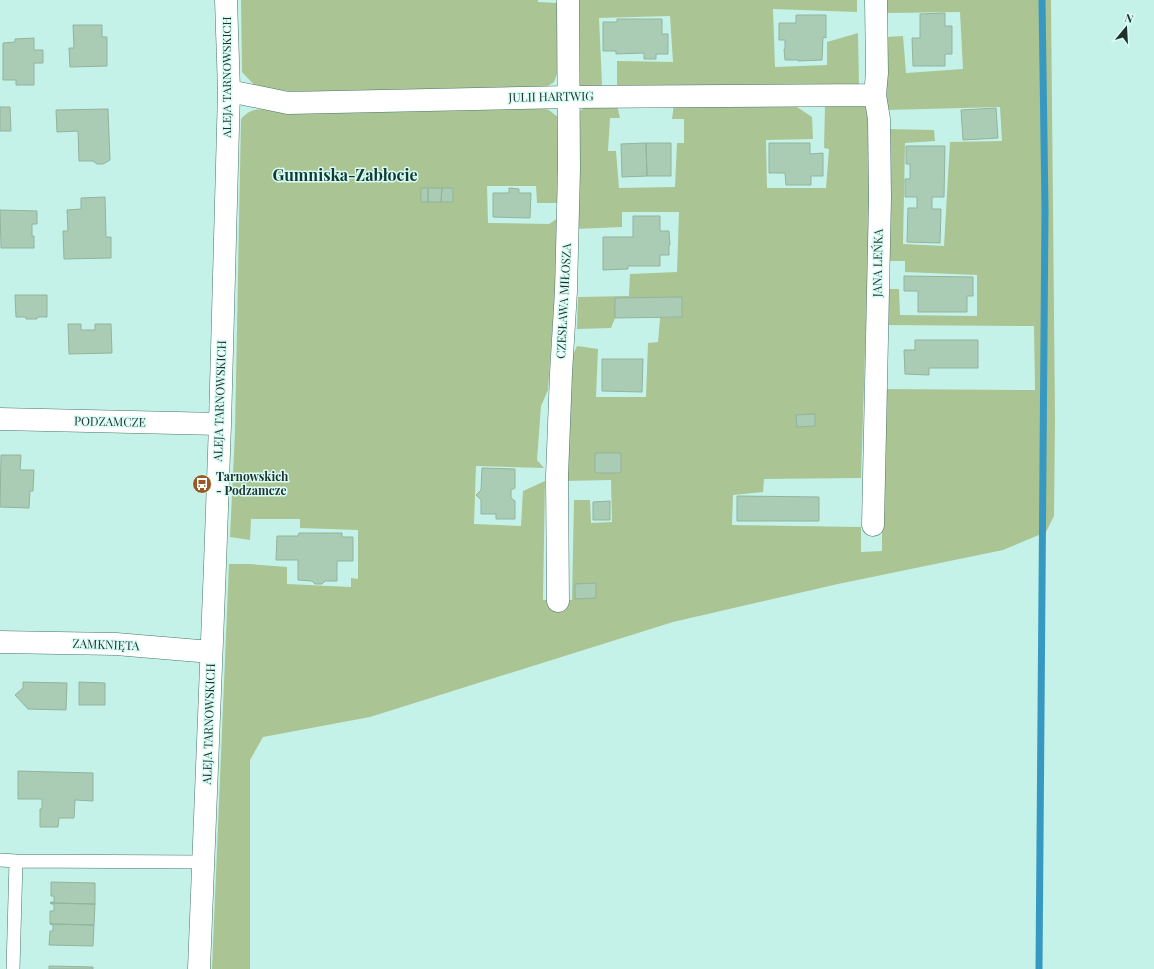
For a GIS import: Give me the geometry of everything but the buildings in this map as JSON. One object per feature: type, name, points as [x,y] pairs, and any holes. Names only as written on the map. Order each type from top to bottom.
[{"type":"street","name":"ALEJA TARNOWSKICH","points":[[199,969],[220,424],[229,91],[226,0]]},
{"type":"street","name":"CZESŁAWA MIŁOSZA","points":[[558,601],[557,476],[566,291],[569,169],[568,0]]},
{"type":"street","name":"JANA LEŃKA","points":[[873,525],[880,198],[879,119],[876,95],[876,0]]},
{"type":"street","name":"JULII HARTWIG","points":[[229,91],[288,103],[569,96],[876,95]]},
{"type":"street","name":"PODZAMCZE","points":[[0,419],[220,424]]},
{"type":"street","name":"ZAMKNIĘTA","points":[[0,642],[116,644],[211,652]]},
{"type":"lane","points":[[0,860],[203,862]]},
{"type":"lane","points":[[13,969],[16,861]]},
{"type":"green space","points":[[241,0],[538,0],[538,2],[558,3],[560,66],[554,82],[540,91],[398,94],[259,90],[242,72]]},
{"type":"green space","points":[[578,0],[857,0],[857,12],[773,9],[775,67],[827,65],[827,42],[858,33],[859,87],[619,91],[617,84],[617,61],[673,62],[670,16],[599,18],[602,84],[598,89],[579,89]]},
{"type":"green space","points":[[886,0],[1051,0],[1055,419],[1054,516],[1046,532],[1003,550],[838,584],[673,622],[370,717],[263,737],[250,760],[250,969],[212,969],[229,564],[287,567],[287,584],[351,587],[351,578],[358,579],[358,530],[300,528],[300,519],[251,519],[250,540],[230,537],[235,432],[241,119],[248,112],[260,109],[275,110],[533,105],[549,110],[560,119],[561,146],[557,178],[558,203],[537,203],[536,186],[487,186],[488,223],[549,224],[558,218],[558,254],[548,390],[541,406],[537,460],[544,468],[476,466],[474,524],[521,526],[523,491],[545,481],[543,600],[572,600],[574,500],[590,500],[591,523],[612,522],[611,480],[563,481],[572,357],[577,346],[598,349],[596,397],[646,397],[648,343],[658,342],[660,318],[682,317],[681,297],[615,298],[615,318],[611,328],[577,329],[578,297],[629,296],[630,274],[677,272],[679,212],[622,212],[622,227],[575,229],[575,117],[580,111],[589,105],[617,105],[620,118],[610,118],[608,151],[616,151],[619,188],[675,187],[677,143],[684,143],[684,119],[672,119],[674,104],[788,101],[812,117],[813,139],[766,140],[767,188],[826,188],[829,149],[824,148],[825,106],[858,105],[867,107],[871,122],[870,198],[861,478],[764,479],[763,492],[733,495],[732,525],[861,527],[861,552],[882,551],[882,389],[1035,390],[1034,326],[885,325],[885,289],[899,289],[900,315],[977,316],[977,275],[905,272],[905,261],[885,261],[887,129],[934,130],[935,141],[905,143],[903,244],[944,246],[950,142],[1002,141],[1000,107],[887,110],[886,37],[903,36],[906,73],[963,69],[960,12],[887,13]]},
{"type":"waterway","points":[[1039,969],[1045,209],[1042,0]]},
{"type":"place","name":"Tarnowskich - Podzamcze","points":[[202,484]]},
{"type":"district","name":"Gumniska-Zabłocie","points":[[345,175]]}]
